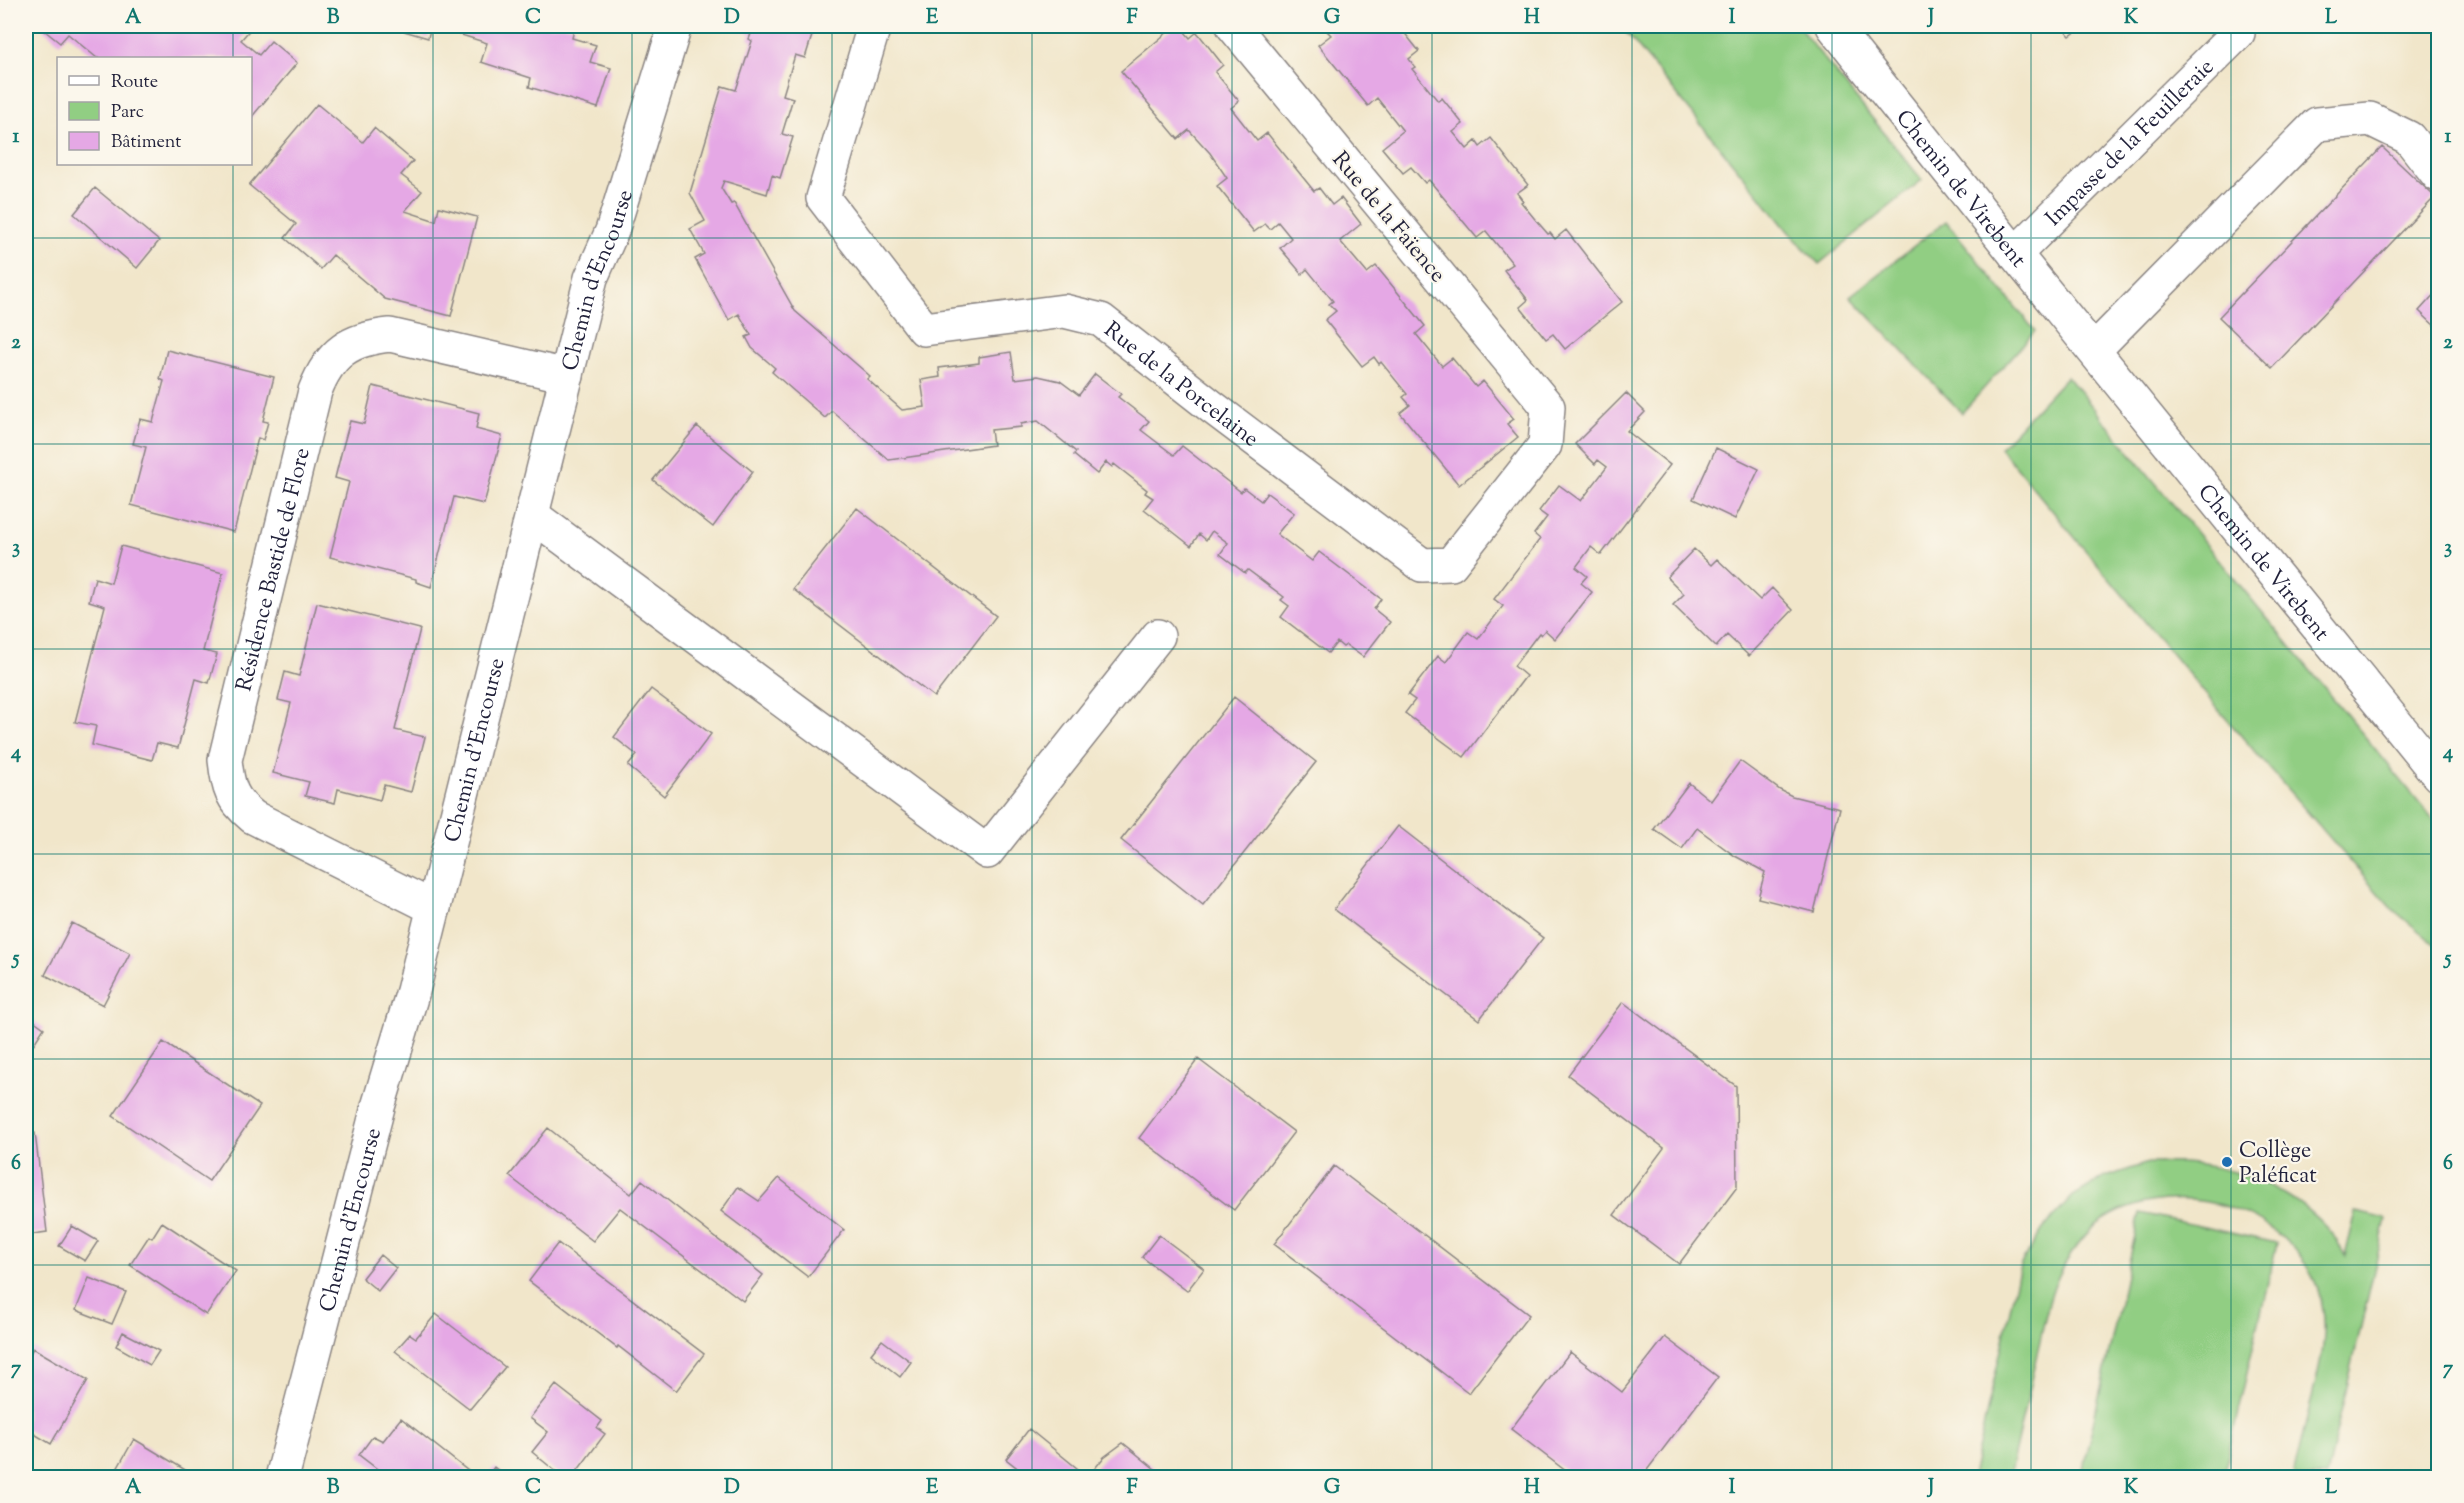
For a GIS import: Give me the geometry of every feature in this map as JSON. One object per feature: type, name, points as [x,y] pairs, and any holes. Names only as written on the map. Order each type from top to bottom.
[{"type":"street","name":"Chemin d'Encourse","points":[[282,1478],[375,1118],[413,991],[591,278],[612,231],[675,26]]},
{"type":"street","name":"Rue de la Porcelaine","points":[[874,26],[823,198],[924,329],[1064,311],[1101,320],[1212,407],[1422,565],[1451,564],[1545,445],[1548,407]]},
{"type":"street","name":"Rue de la Faïence","points":[[1233,26],[1548,407]]},
{"type":"street","name":"Chemin de Virebent","points":[[1833,26],[2015,254],[2439,775]]},
{"type":"street","name":"Impasse de la Feuilleraie","points":[[2015,254],[2238,33],[2237,26]]},
{"type":"street","points":[[2094,350],[2317,124],[2370,119],[2409,138],[2439,176]]},
{"type":"street","name":"Résidence Bastide de Flore","points":[[434,908],[253,817],[238,805],[227,779],[225,759],[315,390],[323,372],[347,346],[367,338],[390,335],[567,376]]},
{"type":"street","points":[[532,515],[987,852],[1158,636]]},
{"type":"green space","points":[[1621,26],[1798,26],[1922,180],[1819,264],[1788,231]]},
{"type":"green space","points":[[1946,221],[2035,331],[1962,413],[1850,296]]},
{"type":"green space","points":[[2067,376],[2438,825],[2438,947],[2390,907],[2223,715],[2000,448]]},
{"type":"green space","points":[[2148,1163],[2183,1163],[2213,1167],[2269,1186],[2303,1206],[2335,1238],[2345,1256],[2356,1212],[2386,1219],[2326,1477],[2293,1477],[2318,1375],[2324,1339],[2322,1304],[2309,1271],[2289,1244],[2262,1223],[2231,1208],[2197,1201],[2162,1200],[2129,1208],[2098,1224],[2074,1250],[2061,1270],[2048,1307],[2009,1477],[1972,1477],[2020,1265],[2043,1229],[2073,1196],[2103,1178]]},
{"type":"green space","points":[[2140,1213],[2277,1243],[2223,1477],[2081,1477]]},
{"type":"building","points":[[39,26],[253,26],[241,40],[259,55],[271,41],[297,63],[252,117],[252,57],[96,57],[68,34],[60,43]]},
{"type":"building","points":[[405,26],[431,26],[428,38],[404,31]]},
{"type":"building","points":[[433,26],[575,26],[572,38],[596,45],[590,62],[611,68],[598,108],[529,87],[531,78],[481,62],[487,43]]},
{"type":"building","points":[[739,26],[815,26],[805,58],[795,55],[783,95],[793,98],[782,134],[793,137],[780,178],[772,175],[767,194],[724,181],[721,188],[731,204],[734,203],[795,311],[870,376],[867,379],[902,410],[925,407],[921,380],[940,377],[939,368],[979,363],[979,357],[1011,352],[1015,379],[1038,376],[1060,381],[1079,395],[1095,374],[1121,394],[1118,397],[1149,421],[1141,430],[1174,455],[1182,446],[1241,492],[1244,488],[1261,501],[1267,493],[1294,513],[1277,534],[1312,561],[1319,552],[1381,599],[1374,609],[1390,622],[1363,657],[1346,645],[1343,647],[1337,642],[1328,653],[1281,617],[1289,606],[1281,600],[1284,597],[1248,570],[1245,573],[1220,554],[1228,543],[1212,531],[1206,540],[1199,534],[1191,546],[1144,509],[1153,498],[1145,493],[1147,490],[1114,464],[1112,467],[1106,462],[1097,474],[1074,455],[1076,452],[1038,421],[1021,424],[1021,427],[991,430],[993,445],[889,460],[832,411],[825,418],[772,372],[775,368],[752,348],[746,337],[751,335],[739,314],[729,320],[695,259],[704,254],[690,229],[705,221],[690,193],[722,86],[736,90],[752,41],[749,39],[751,34],[737,30]]},
{"type":"building","points":[[1175,26],[1180,26],[1190,38],[1197,32],[1223,65],[1215,72],[1239,101],[1231,108],[1257,141],[1267,133],[1314,191],[1319,188],[1332,205],[1341,198],[1361,224],[1340,241],[1367,273],[1376,266],[1390,283],[1425,326],[1416,334],[1442,366],[1452,358],[1476,387],[1483,381],[1514,419],[1507,424],[1518,437],[1459,485],[1400,413],[1410,405],[1403,397],[1407,394],[1381,362],[1379,364],[1374,357],[1362,366],[1325,320],[1336,311],[1329,304],[1333,301],[1307,269],[1302,274],[1280,248],[1291,238],[1278,222],[1270,229],[1265,224],[1254,232],[1217,186],[1227,178],[1210,153],[1189,130],[1178,139],[1121,71]]},
{"type":"building","points":[[1322,26],[1399,26],[1419,51],[1409,59],[1415,67],[1412,69],[1438,101],[1442,98],[1463,124],[1453,132],[1467,149],[1476,141],[1480,147],[1491,138],[1528,185],[1517,193],[1523,201],[1521,202],[1555,239],[1566,230],[1622,302],[1565,349],[1553,334],[1546,339],[1520,307],[1528,300],[1504,270],[1513,264],[1486,231],[1477,238],[1429,180],[1425,183],[1411,167],[1403,173],[1382,148],[1403,131],[1377,98],[1368,106],[1318,45],[1331,35]]},
{"type":"building","points":[[2061,26],[2084,26],[2070,36]]},
{"type":"building","points":[[317,104],[363,142],[374,128],[413,161],[401,175],[422,191],[405,211],[436,221],[439,207],[477,217],[451,316],[385,299],[333,255],[321,269],[285,238],[296,224],[249,185]]},
{"type":"building","points":[[2382,147],[2435,197],[2272,368],[2219,317]]},
{"type":"building","points":[[95,188],[159,241],[137,268],[74,214]]},
{"type":"building","points":[[2438,290],[2438,329],[2419,311]]},
{"type":"building","points":[[167,350],[274,377],[263,421],[268,422],[263,440],[258,438],[234,532],[131,505],[146,447],[133,444],[140,419],[153,422],[164,381],[160,379]]},
{"type":"building","points":[[373,386],[479,413],[476,429],[502,436],[484,504],[454,497],[431,587],[416,582],[416,579],[330,557],[349,482],[335,478],[342,450],[350,421],[364,424]]},
{"type":"building","points":[[1626,393],[1645,412],[1627,431],[1670,465],[1601,555],[1591,547],[1576,567],[1587,576],[1581,583],[1592,592],[1555,639],[1545,630],[1541,635],[1539,633],[1514,666],[1526,676],[1464,757],[1405,713],[1415,700],[1408,695],[1438,656],[1446,662],[1468,632],[1478,639],[1503,606],[1494,599],[1540,539],[1534,534],[1547,517],[1539,511],[1559,485],[1581,501],[1607,467],[1598,460],[1595,464],[1575,444]]},
{"type":"building","points":[[697,426],[753,472],[713,527],[653,480]]},
{"type":"building","points":[[1716,448],[1759,469],[1735,519],[1693,499]]},
{"type":"building","points":[[857,508],[996,616],[934,697],[793,589]]},
{"type":"building","points":[[121,546],[223,573],[203,651],[217,654],[209,683],[196,679],[178,748],[157,743],[152,760],[92,745],[96,726],[75,722],[105,606],[89,601],[95,578],[111,583]]},
{"type":"building","points":[[1694,549],[1711,565],[1717,559],[1760,600],[1772,588],[1793,610],[1749,656],[1727,635],[1716,647],[1673,605],[1684,594],[1667,577]]},
{"type":"building","points":[[317,603],[420,629],[395,730],[425,737],[411,792],[384,785],[380,800],[338,789],[335,803],[305,796],[309,782],[273,773],[291,703],[278,700],[285,672],[299,676]]},
{"type":"building","points":[[651,689],[711,734],[664,796],[628,766],[637,755],[614,737]]},
{"type":"building","points":[[1234,697],[1316,762],[1203,905],[1121,840]]},
{"type":"building","points":[[1740,761],[1792,796],[1840,808],[1814,912],[1758,898],[1765,872],[1735,856],[1697,828],[1682,849],[1654,829],[1689,783],[1711,801]]},
{"type":"building","points":[[1398,826],[1543,938],[1479,1020],[1334,909]]},
{"type":"building","points":[[72,923],[130,953],[103,1005],[45,975]]},
{"type":"building","points":[[1623,1002],[1736,1086],[1737,1187],[1679,1264],[1614,1215],[1664,1148],[1568,1075]]},
{"type":"building","points":[[26,1015],[44,1028],[26,1056]]},
{"type":"building","points":[[163,1042],[260,1106],[209,1181],[113,1116]]},
{"type":"building","points":[[1198,1059],[1294,1132],[1234,1210],[1139,1138]]},
{"type":"building","points":[[548,1128],[631,1194],[642,1180],[763,1275],[743,1301],[620,1208],[593,1241],[509,1176]]},
{"type":"building","points":[[35,1133],[47,1232],[26,1235],[26,1134]]},
{"type":"building","points":[[1334,1166],[1529,1315],[1469,1393],[1274,1244]]},
{"type":"building","points":[[779,1178],[844,1230],[808,1277],[721,1211],[738,1187],[759,1201]]},
{"type":"building","points":[[162,1222],[236,1271],[206,1315],[130,1265],[149,1236],[152,1238]]},
{"type":"building","points":[[72,1226],[98,1241],[85,1261],[59,1246]]},
{"type":"building","points":[[1159,1235],[1204,1269],[1187,1291],[1142,1257]]},
{"type":"building","points":[[558,1243],[704,1354],[676,1391],[529,1281]]},
{"type":"building","points":[[380,1255],[396,1268],[378,1291],[362,1278]]},
{"type":"building","points":[[89,1278],[126,1292],[112,1324],[76,1310]]},
{"type":"building","points":[[436,1314],[505,1367],[470,1409],[395,1351],[410,1334],[416,1338]]},
{"type":"building","points":[[123,1332],[159,1351],[150,1365],[116,1346]]},
{"type":"building","points":[[1665,1337],[1718,1377],[1641,1478],[1575,1478],[1511,1429],[1570,1352],[1622,1392]]},
{"type":"building","points":[[882,1340],[911,1362],[900,1377],[871,1354]]},
{"type":"building","points":[[33,1348],[88,1380],[51,1444],[26,1429],[26,1362]]},
{"type":"building","points":[[556,1385],[602,1421],[597,1428],[605,1434],[572,1478],[564,1478],[532,1452],[548,1432],[530,1418]]},
{"type":"building","points":[[401,1418],[468,1471],[463,1478],[389,1478],[359,1455],[373,1436],[383,1441]]},
{"type":"building","points":[[1029,1429],[1088,1477],[1104,1457],[1123,1443],[1166,1478],[1030,1478],[1006,1459]]},
{"type":"building","points":[[134,1439],[187,1471],[183,1478],[112,1478]]},
{"type":"building","points":[[494,1467],[508,1478],[486,1478]]},
{"type":"place","name":"Collège Paléficat","points":[[2227,1162]]}]
